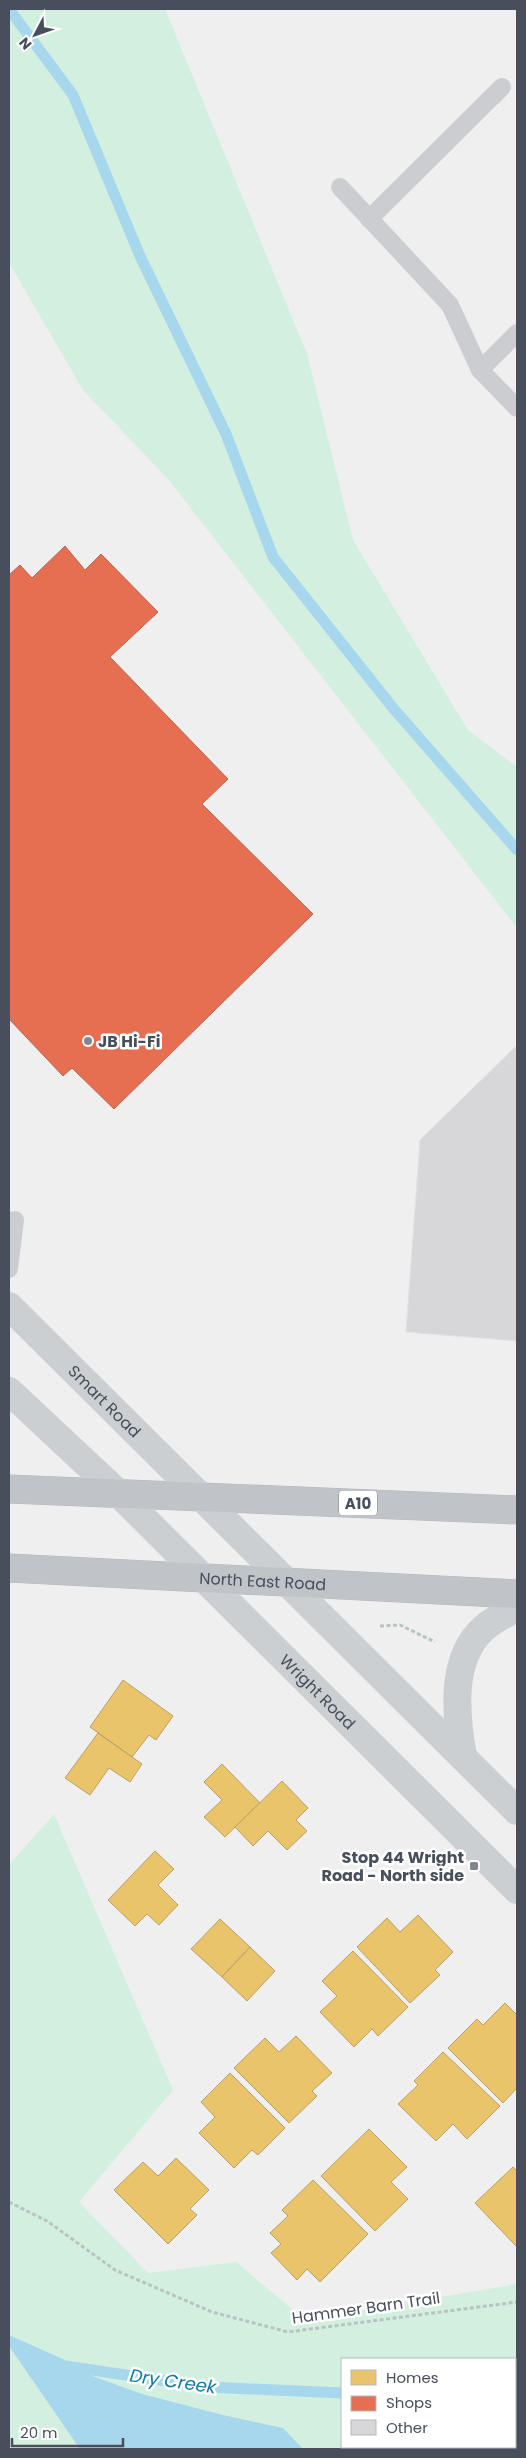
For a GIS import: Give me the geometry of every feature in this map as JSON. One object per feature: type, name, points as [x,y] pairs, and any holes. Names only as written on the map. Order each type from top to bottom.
[{"type":"highway","name":"A10","points":[[9,1489],[517,1510]]},
{"type":"highway","name":"North East Road","points":[[9,1568],[517,1594]]},
{"type":"main road","name":"Smart Road","points":[[9,1306],[199,1497]]},
{"type":"main road","points":[[9,1390],[118,1493]]},
{"type":"main road","name":"Wright Road","points":[[118,1493],[517,1890]]},
{"type":"main road","points":[[199,1497],[517,1811]]},
{"type":"main road","points":[[464,1757],[457,1720],[457,1686],[466,1656],[482,1629],[517,1608]]},
{"type":"lane","points":[[370,219],[502,87]]},
{"type":"lane","points":[[340,187],[450,305],[480,370],[517,408]]},
{"type":"lane","points":[[480,370],[517,333]]},
{"type":"lane","points":[[9,1222],[14,1220],[9,1269]]},
{"type":"path","points":[[373,1626],[400,1625],[442,1645]]},
{"type":"path","name":"Hammer Barn Trail","points":[[9,2202],[48,2221],[115,2270],[212,2312],[288,2332],[517,2302]]},
{"type":"green space","points":[[9,9],[165,9],[307,354],[353,540],[468,730],[517,767],[517,928],[168,479],[83,390],[9,263]]},
{"type":"green space","points":[[54,1814],[173,2090],[79,2202],[148,2273],[236,2262],[305,2320],[517,2284],[517,2449],[9,2449],[9,1865]]},
{"type":"water","points":[[9,2341],[65,2366],[142,2394],[283,2428],[303,2449],[80,2449],[9,2346]]},
{"type":"building: Homes","points":[[123,1680],[173,1716],[156,1740],[149,1735],[132,1757],[90,1727]]},
{"type":"building: Homes","points":[[98,1733],[142,1764],[130,1782],[109,1768],[90,1795],[65,1778]]},
{"type":"building: Homes","points":[[222,1764],[260,1803],[225,1837],[204,1817],[222,1800],[204,1782]]},
{"type":"building: Homes","points":[[282,1781],[308,1808],[296,1820],[307,1831],[287,1850],[268,1831],[253,1846],[235,1827]]},
{"type":"building: Homes","points":[[155,1851],[174,1869],[158,1885],[178,1905],[159,1925],[147,1914],[135,1926],[108,1900]]},
{"type":"building: Homes","points":[[418,1915],[453,1952],[435,1970],[440,1975],[410,2003],[357,1947],[387,1918],[400,1932]]},
{"type":"building: Homes","points":[[220,1919],[250,1947],[222,1977],[191,1949]]},
{"type":"building: Homes","points":[[250,1947],[275,1971],[247,2001],[222,1977]]},
{"type":"building: Homes","points":[[353,1951],[408,2007],[378,2036],[372,2029],[354,2047],[320,2012],[337,1996],[322,1981]]},
{"type":"building: Homes","points":[[505,2003],[517,2015],[517,2088],[503,2103],[448,2048],[477,2019],[483,2025]]},
{"type":"building: Homes","points":[[296,2036],[332,2073],[312,2091],[317,2096],[289,2123],[234,2068],[265,2038],[279,2052]]},
{"type":"building: Homes","points":[[443,2052],[500,2106],[467,2139],[453,2124],[436,2141],[398,2104],[418,2085],[414,2081]]},
{"type":"building: Homes","points":[[230,2073],[285,2128],[258,2155],[252,2150],[234,2168],[199,2133],[215,2117],[201,2102]]},
{"type":"building: Homes","points":[[369,2129],[407,2167],[391,2182],[408,2199],[375,2231],[321,2176]]},
{"type":"building: Homes","points":[[176,2158],[209,2190],[190,2209],[197,2215],[168,2244],[114,2190],[143,2162],[158,2176]]},
{"type":"building: Homes","points":[[513,2167],[517,2171],[517,2247],[475,2203]]},
{"type":"building: Homes","points":[[313,2180],[368,2234],[320,2282],[307,2269],[297,2280],[271,2253],[281,2244],[270,2233],[288,2216],[282,2210]]},
{"type":"building: Shops","points":[[65,546],[85,570],[101,554],[158,612],[110,657],[228,779],[202,804],[313,914],[114,1109],[72,1068],[63,1076],[9,1019],[9,575],[20,565],[32,578]]},
{"type":"building: Other","points":[[516,1046],[517,1341],[406,1332],[420,1140]]},
{"type":"waterway","points":[[9,9],[73,95],[140,256],[226,434],[273,557],[393,708],[517,850]]},
{"type":"waterway","name":"Dry Creek","points":[[9,2341],[65,2366],[207,2387],[341,2393]]},
{"type":"place","name":"JB Hi-Fi","points":[[88,1041]]},
{"type":"place","name":"Stop 44 Wright Road - North side","points":[[474,1866]]}]
